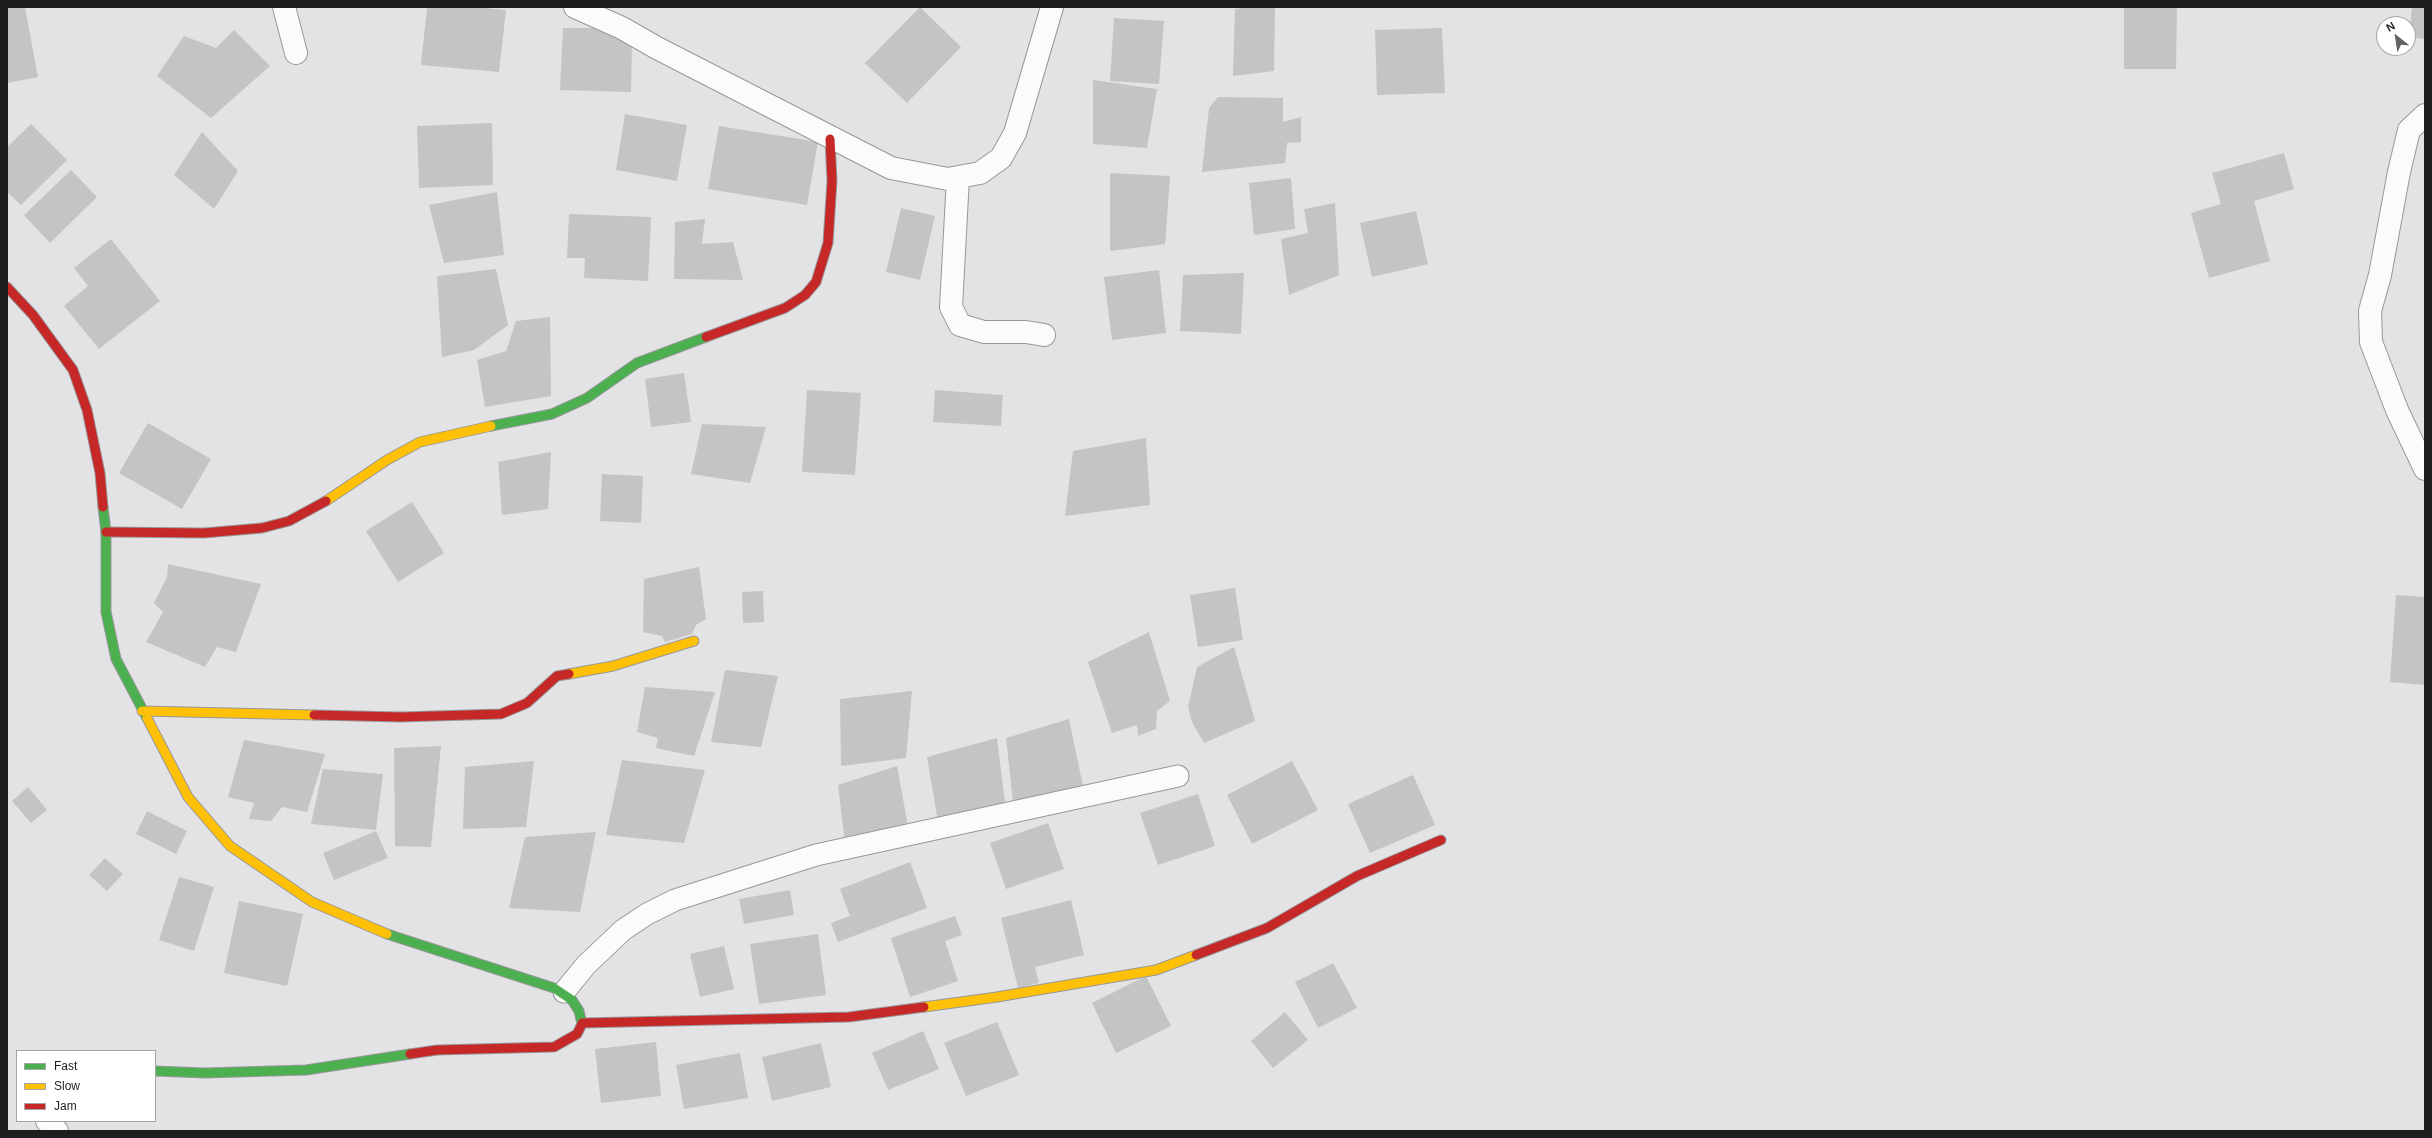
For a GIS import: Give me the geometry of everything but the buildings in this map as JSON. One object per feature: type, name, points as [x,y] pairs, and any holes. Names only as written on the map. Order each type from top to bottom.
[{"type":"street","points":[[284,7],[296,53]]},
{"type":"street","points":[[575,7],[622,28],[656,48],[830,139],[891,168],[948,179],[980,173],[1001,158],[1015,133],[1052,7]]},
{"type":"street","points":[[2425,115],[2409,130],[2399,172],[2380,274],[2370,311],[2371,342],[2397,410],[2425,469]]},
{"type":"street","points":[[106,532],[151,531],[204,533],[262,528],[289,521],[317,507],[387,460],[420,442],[458,432],[552,414],[587,398],[637,363],[785,308],[805,295],[816,282],[828,242],[832,180],[830,139]]},
{"type":"street","points":[[958,177],[951,307],[960,325],[984,332],[1026,332],[1044,335]]},
{"type":"street","points":[[7,287],[33,316],[73,370],[87,410],[100,473],[106,532],[106,612],[116,658],[142,711],[188,797],[230,846],[312,902],[392,936],[564,992],[579,1011],[582,1023],[577,1034],[566,1042],[554,1046],[437,1050],[306,1070],[205,1073],[156,1071]]},
{"type":"street","points":[[142,711],[401,717],[501,714],[527,703],[558,676],[613,666],[694,641]]},
{"type":"street","points":[[582,1023],[849,1017],[997,997],[1156,970],[1267,928],[1357,876],[1441,840]]},
{"type":"street","points":[[48,1122],[57,1131]]},
{"type":"lane","points":[[564,992],[586,965],[622,930],[675,900],[816,855],[1178,776]]},
{"type":"traffic: fast","points":[[491,426],[552,414],[587,398],[637,363],[706,337]]},
{"type":"traffic: fast","points":[[103,507],[106,532],[106,612],[116,659],[147,718]]},
{"type":"traffic: fast","points":[[387,934],[554,988],[572,1000],[579,1011],[582,1024]]},
{"type":"traffic: fast","points":[[156,1071],[205,1073],[306,1070],[410,1054]]},
{"type":"traffic: slow","points":[[326,501],[387,460],[420,442],[491,426]]},
{"type":"traffic: slow","points":[[569,674],[613,666],[694,641]]},
{"type":"traffic: slow","points":[[142,711],[314,715]]},
{"type":"traffic: slow","points":[[147,718],[188,797],[230,846],[312,902],[387,934]]},
{"type":"traffic: slow","points":[[924,1007],[997,997],[1156,970],[1196,955]]},
{"type":"traffic: jam","points":[[706,337],[785,308],[805,295],[816,282],[828,243],[832,181],[830,139]]},
{"type":"traffic: jam","points":[[7,287],[33,315],[73,370],[87,410],[100,473],[103,507]]},
{"type":"traffic: jam","points":[[106,532],[204,533],[262,528],[289,521],[326,501]]},
{"type":"traffic: jam","points":[[314,715],[401,717],[501,714],[527,703],[557,676],[569,674]]},
{"type":"traffic: jam","points":[[1196,955],[1267,928],[1357,876],[1441,840]]},
{"type":"traffic: jam","points":[[582,1023],[849,1017],[924,1007]]},
{"type":"traffic: jam","points":[[410,1054],[437,1050],[554,1047],[577,1034],[582,1024]]}]
